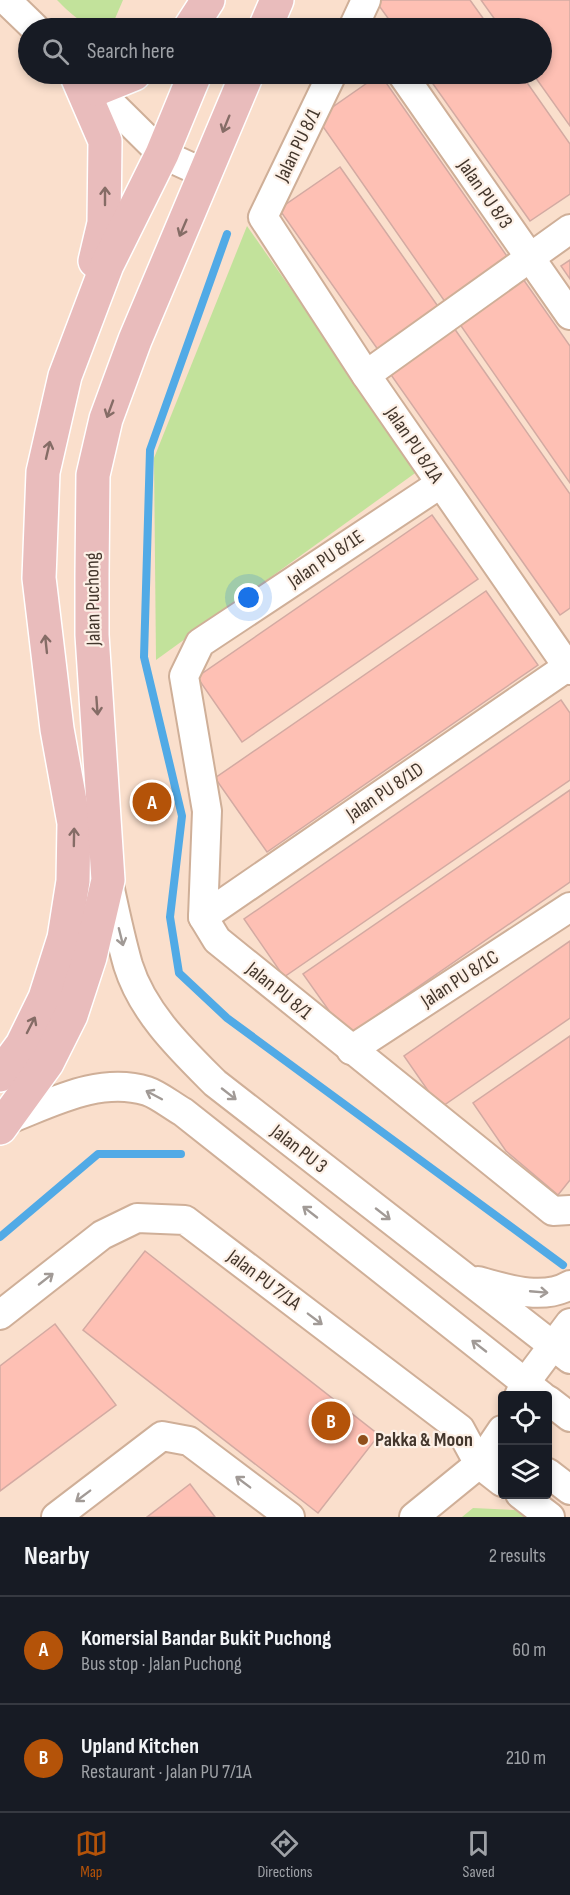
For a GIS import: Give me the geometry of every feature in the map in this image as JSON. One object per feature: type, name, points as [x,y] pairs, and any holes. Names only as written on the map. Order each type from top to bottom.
[{"type":"main road","points":[[196,18],[208,0]]},
{"type":"main road","points":[[217,18],[225,0]]},
{"type":"main road","points":[[270,18],[277,0]]},
{"type":"main road","points":[[0,1075],[22,1045],[45,998],[64,938],[73,881],[74,823],[56,718],[39,578],[43,472],[104,223],[105,141],[86,84]]},
{"type":"main road","points":[[65,376],[107,265],[162,154],[191,84]]},
{"type":"main road","name":"Jalan Puchong","points":[[4,1124],[47,1063],[71,1015],[90,957],[108,880],[92,634],[93,475],[106,419],[135,340],[243,84]]},
{"type":"street","points":[[6,0],[25,18]]},
{"type":"street","points":[[89,84],[162,154],[206,174]]},
{"type":"street","name":"Jalan PU 8/1","points":[[263,217],[327,84]]},
{"type":"street","name":"Jalan PU 8/3","points":[[409,84],[570,315]]},
{"type":"street","name":"Jalan PU 8/1A","points":[[263,217],[440,484],[569,667]]},
{"type":"street","points":[[366,375],[570,230]]},
{"type":"street","name":"Jalan PU 8/1E","points":[[203,917],[207,811],[183,676],[189,662],[200,642],[440,484]]},
{"type":"street","name":"Jalan PU 8/1D","points":[[203,917],[569,667]]},
{"type":"street","name":"Jalan PU 3","points":[[108,880],[129,967],[150,1010],[175,1042],[215,1083],[562,1352]]},
{"type":"street","name":"Jalan PU 8/1C","points":[[351,1050],[570,907]]},
{"type":"street","name":"Jalan PU 8/1","points":[[203,917],[217,940],[351,1050],[553,1211],[568,1211]]},
{"type":"street","points":[[4,1124],[82,1090],[115,1088],[147,1091],[183,1112],[529,1391],[562,1352],[570,1323]]},
{"type":"street","name":"Jalan PU 7/1A","points":[[0,1315],[102,1236],[136,1218],[185,1220],[460,1429],[479,1464],[498,1479]]},
{"type":"street","points":[[465,1277],[509,1290],[555,1294],[570,1285]]},
{"type":"street","points":[[552,1403],[570,1417]]},
{"type":"street","points":[[460,1429],[498,1434]]},
{"type":"street","points":[[56,1517],[162,1436],[189,1441],[290,1517]]},
{"type":"street","points":[[414,1517],[479,1464],[498,1440]]},
{"type":"street","points":[[552,1476],[570,1490]]},
{"type":"street","points":[[527,1499],[550,1517]]},
{"type":"green space","points":[[57,0],[123,0],[115,18],[77,18]]},
{"type":"green space","points":[[247,226],[418,471],[156,660],[154,458]]},
{"type":"green space","points":[[473,1508],[516,1510],[525,1517],[462,1517]]},
{"type":"building","points":[[375,0],[470,0],[483,18],[388,18]]},
{"type":"building","points":[[481,0],[570,0],[570,126],[540,84],[552,84],[552,18],[494,18]]},
{"type":"building","points":[[366,84],[387,84],[511,262],[448,306],[317,118]]},
{"type":"building","points":[[433,84],[528,84],[570,144],[570,194],[530,221]]},
{"type":"building","points":[[340,167],[442,312],[381,354],[279,209]]},
{"type":"building","points":[[570,260],[570,279],[561,266]]},
{"type":"building","points":[[523,279],[570,346],[570,483],[459,323]]},
{"type":"building","points":[[454,328],[570,494],[570,608],[560,615],[389,372]]},
{"type":"building","points":[[432,515],[478,579],[242,742],[197,677]]},
{"type":"building","points":[[486,591],[538,665],[267,852],[215,778]]},
{"type":"building","points":[[561,700],[570,713],[570,780],[284,977],[244,919]]},
{"type":"building","points":[[570,790],[570,882],[347,1036],[303,974]]},
{"type":"building","points":[[570,941],[570,1018],[440,1108],[404,1056]]},
{"type":"building","points":[[570,1036],[570,1180],[558,1195],[506,1151],[473,1103]]},
{"type":"building","points":[[145,1251],[379,1435],[318,1513],[83,1330]]},
{"type":"building","points":[[55,1324],[116,1405],[0,1491],[0,1366]]},
{"type":"building","points":[[190,1484],[215,1517],[147,1517]]},
{"type":"waterway","points":[[227,234],[150,450],[144,657],[182,816],[170,917],[179,973],[227,1018],[563,1265]]},
{"type":"waterway","points":[[0,1237],[98,1154],[181,1154]]},
{"type":"place","name":"Komersial Bandar Bukit Puchong","points":[[152,802]]},
{"type":"place","name":"Upland Kitchen","points":[[331,1421]]},
{"type":"place","name":"Pakka & Moon","points":[[363,1440]]}]
